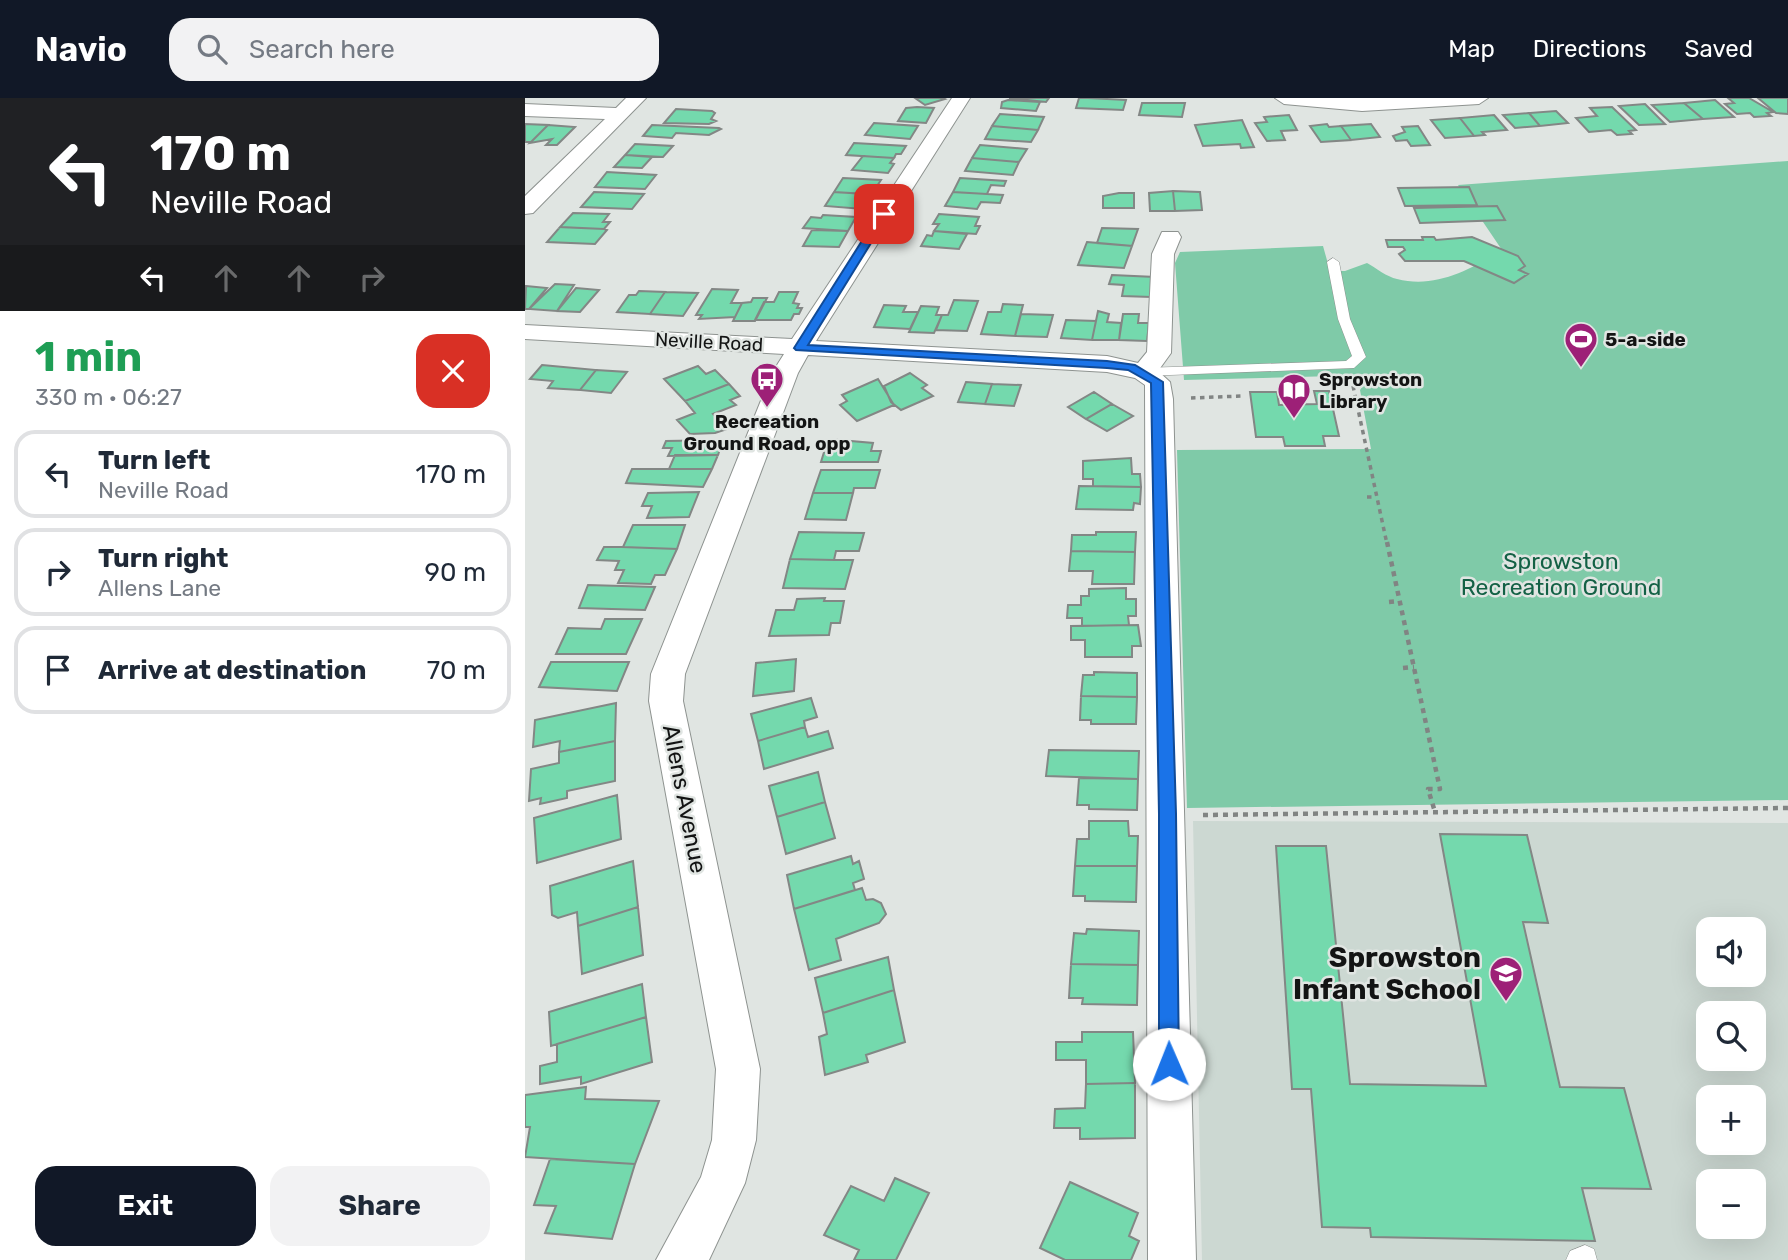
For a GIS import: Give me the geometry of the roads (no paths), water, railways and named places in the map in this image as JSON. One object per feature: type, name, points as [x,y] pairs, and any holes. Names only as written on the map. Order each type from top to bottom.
[{"type":"street","points":[[525,208],[617,114],[637,98]]},
{"type":"street","name":"Allens Avenue","points":[[680,1260],[697,1236],[722,1183],[734,1140],[738,1069],[666,701],[668,674],[785,373],[961,98]]},
{"type":"street","points":[[1284,98],[1379,105],[1479,98]]},
{"type":"street","points":[[525,110],[617,114]]},
{"type":"street","points":[[1170,237],[1163,254],[1159,353],[1152,386],[1168,814],[1172,1260]]},
{"type":"street","name":"Neville Road","points":[[525,332],[1107,364],[1152,386]]},
{"type":"lane","points":[[1152,386],[1349,365],[1359,357],[1344,319],[1332,262]]},
{"type":"place","name":"5-a-side","points":[[1581,369]]},
{"type":"place","name":"Recreation Ground Road, opp","points":[[767,409]]},
{"type":"place","name":"Sprowston Library","points":[[1294,420]]},
{"type":"place","name":"Sprowston Infant School","points":[[1506,1003]]},
{"type":"park label","name":"Sprowston Recreation Ground","points":[[1561,574]]}]
